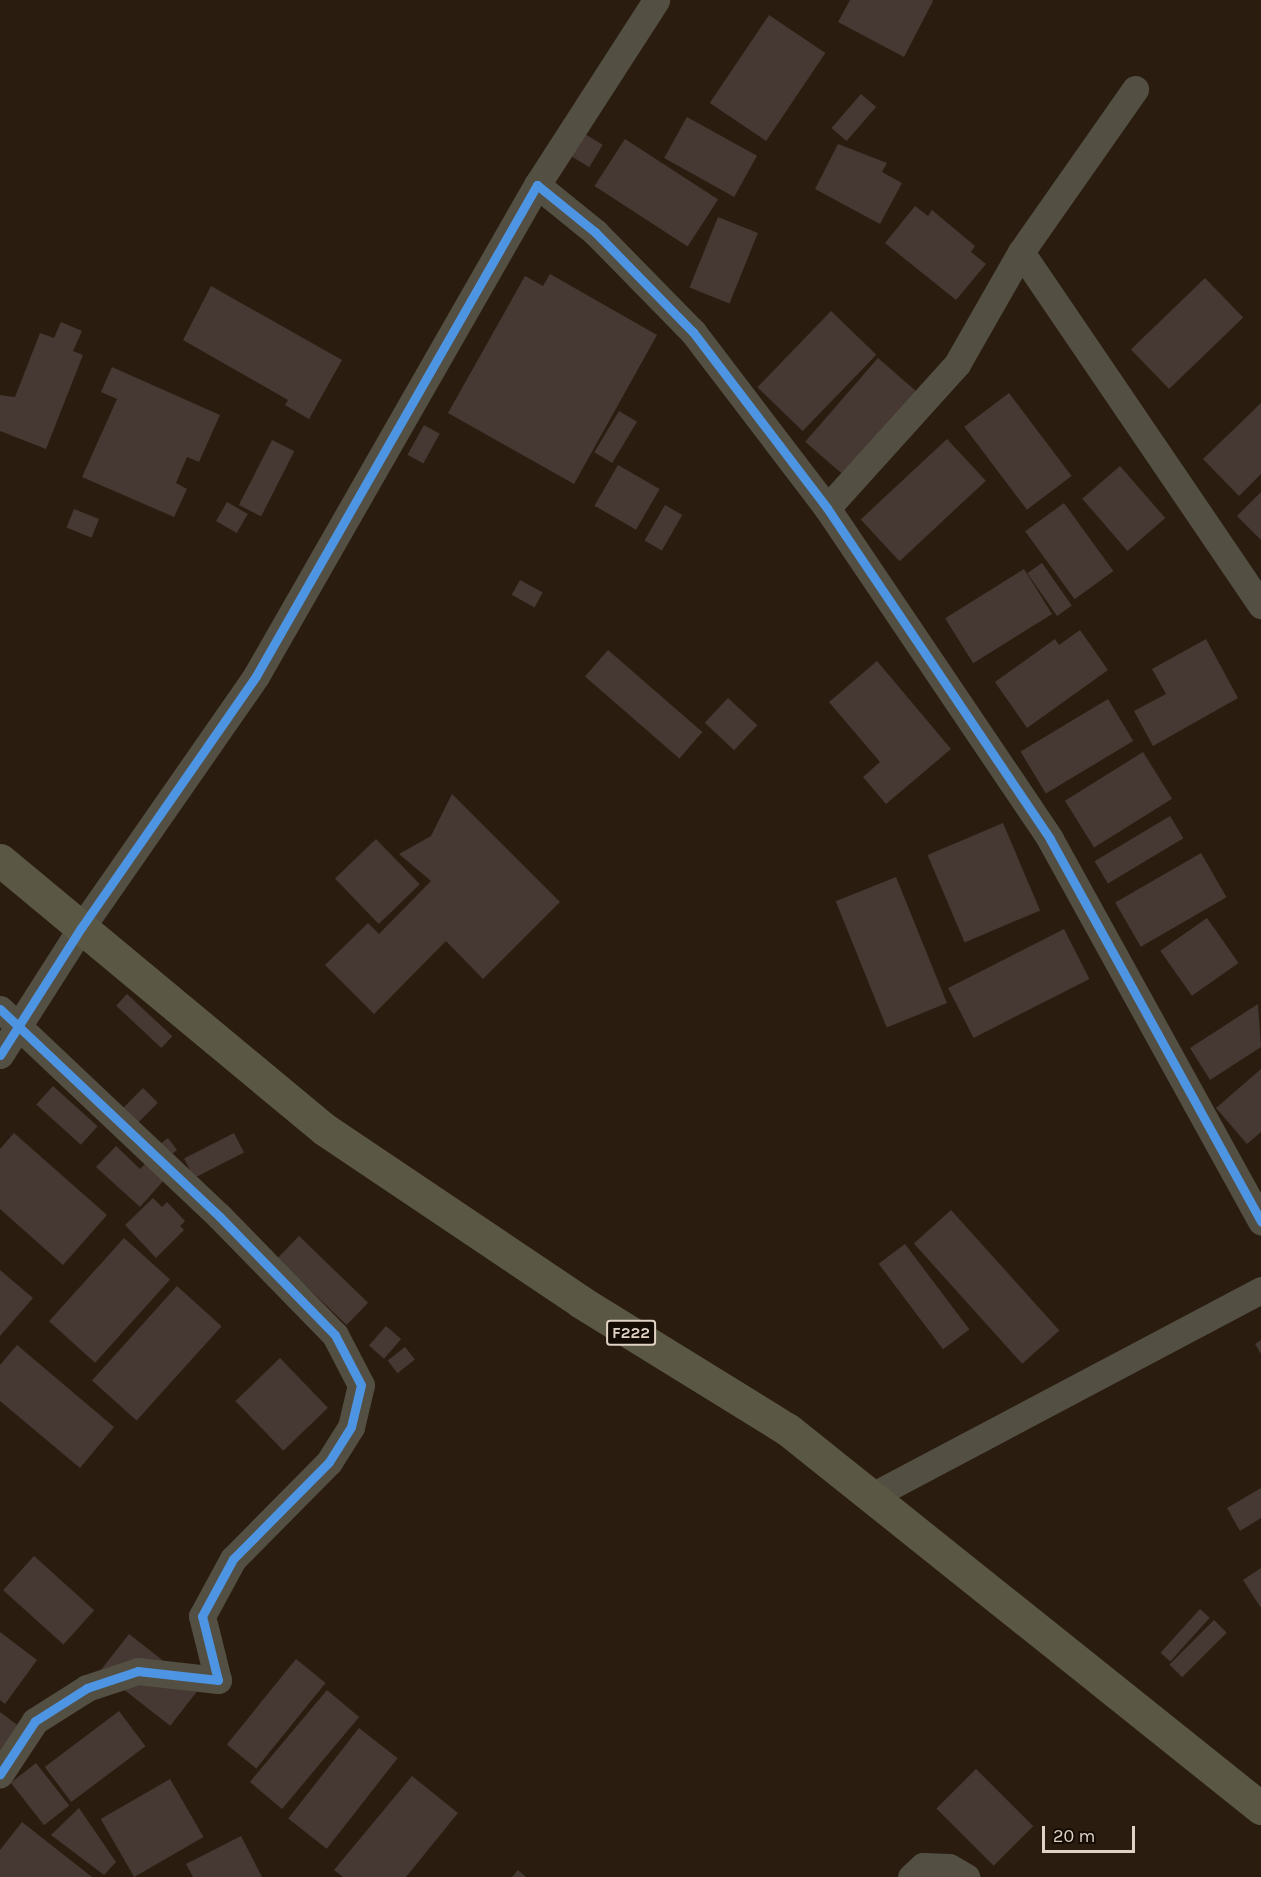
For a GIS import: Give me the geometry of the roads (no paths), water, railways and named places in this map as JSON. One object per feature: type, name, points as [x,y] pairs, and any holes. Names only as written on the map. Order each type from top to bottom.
[{"type":"main road","name":"F222","points":[[0,860],[324,1129],[581,1302],[787,1429],[1261,1808]]},
{"type":"street","points":[[0,1055],[19,1030],[81,927],[256,676],[537,185],[656,0]]},
{"type":"street","points":[[827,508],[957,364],[1021,252],[1135,89]]},
{"type":"street","points":[[537,185],[595,232],[693,332],[827,508],[1050,839],[1261,1222]]},
{"type":"street","points":[[1021,252],[1261,605]]},
{"type":"street","points":[[0,1009],[19,1030],[219,1216],[335,1335],[361,1385],[351,1427],[329,1462],[233,1559],[202,1616],[218,1680],[138,1671],[87,1688],[35,1721],[0,1774]]},
{"type":"street","points":[[872,1496],[1261,1290]]},
{"type":"street","points":[[911,1877],[923,1866],[950,1867],[966,1877]]}]
